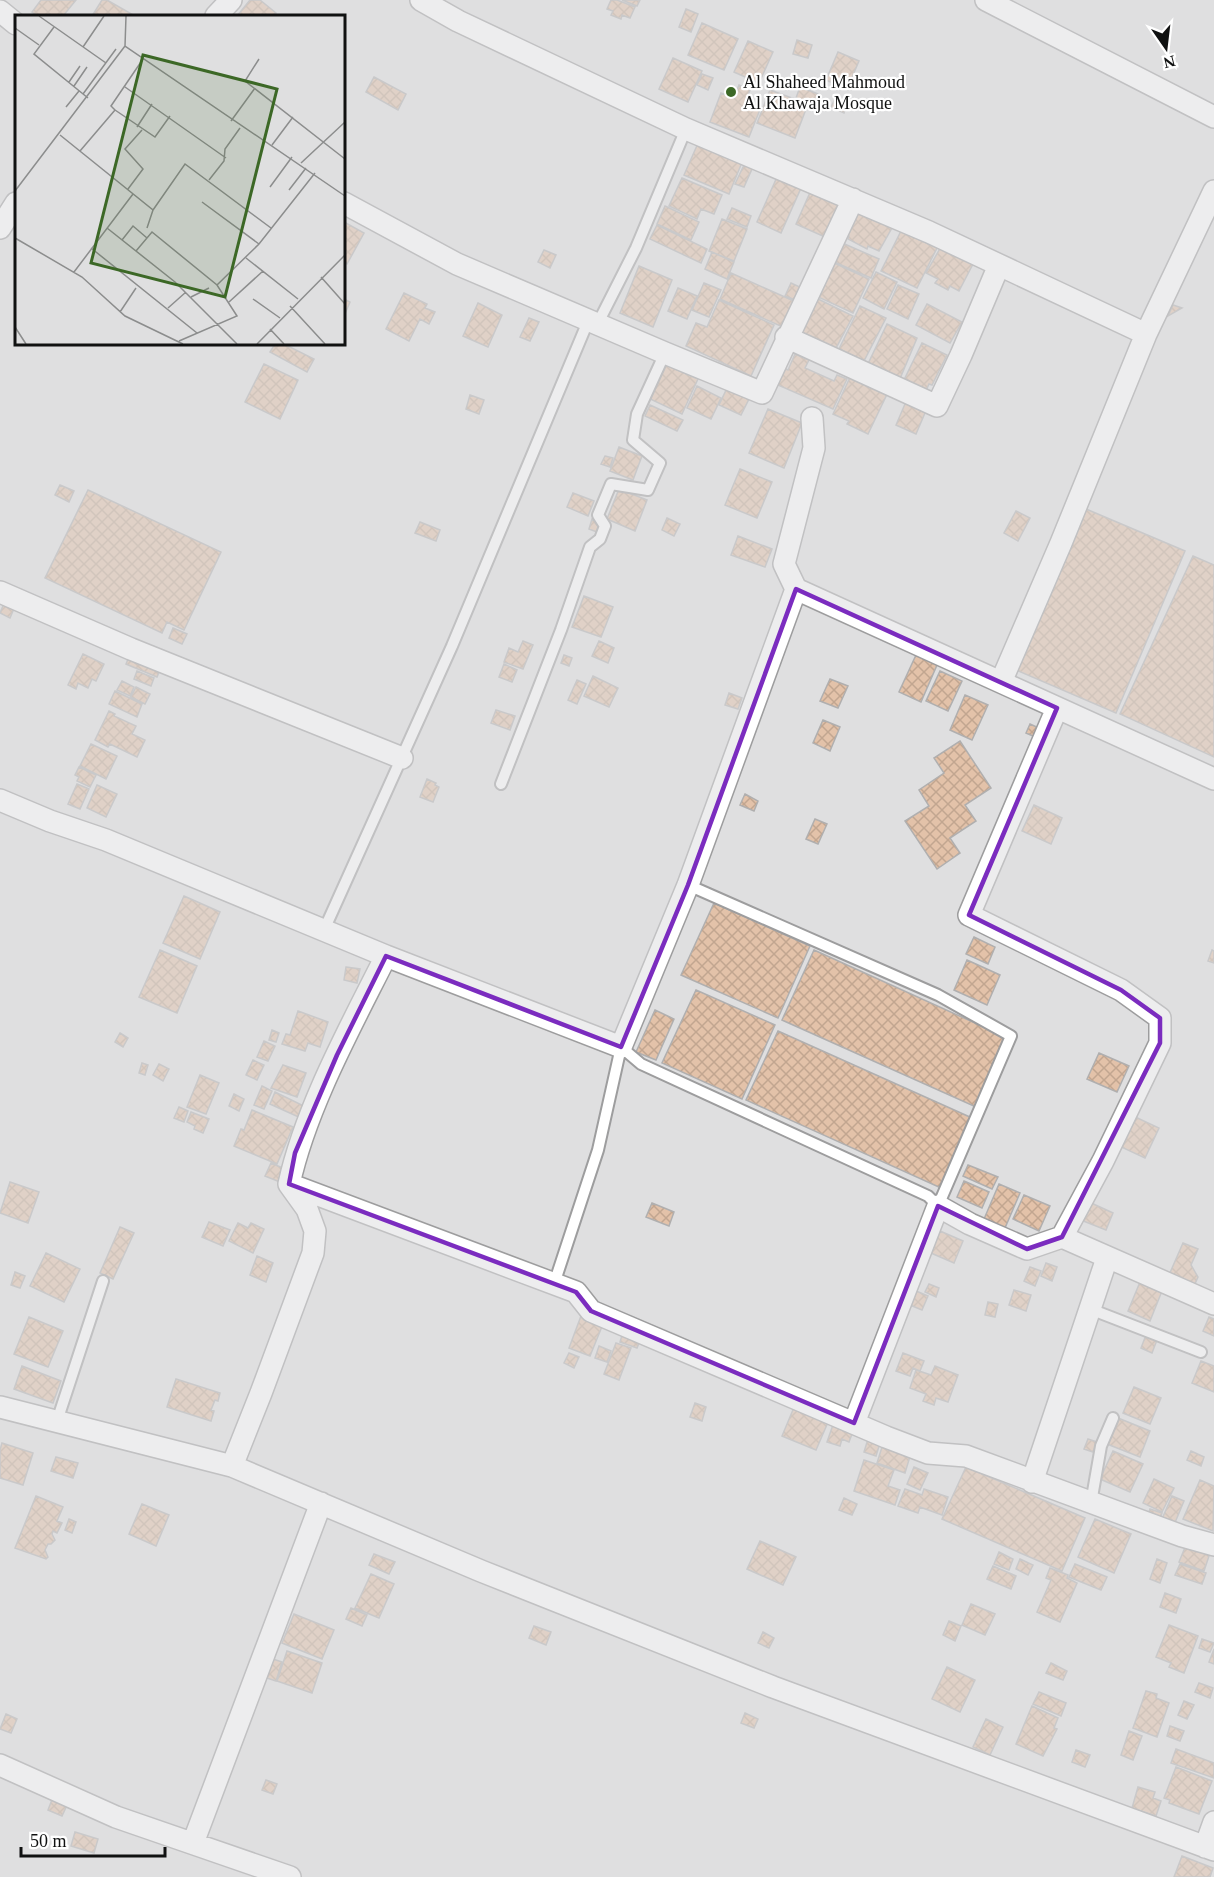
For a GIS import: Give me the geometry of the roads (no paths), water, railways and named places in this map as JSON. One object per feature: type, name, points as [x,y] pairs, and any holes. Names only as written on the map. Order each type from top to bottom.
[{"type":"street","points":[[217,15],[231,0]]},
{"type":"street","points":[[421,0],[458,21],[686,129],[853,199],[1146,334]]},
{"type":"street","points":[[986,0],[1214,117]]},
{"type":"street","points":[[0,11],[15,23]]},
{"type":"street","points":[[1000,682],[1061,543],[1146,334],[1214,190]]},
{"type":"street","points":[[345,204],[458,264],[762,393],[786,337],[853,199]]},
{"type":"street","points":[[0,228],[15,205]]},
{"type":"street","points":[[786,337],[937,406],[961,356],[999,265]]},
{"type":"street","points":[[812,418],[814,448],[784,564],[796,589],[1214,779]]},
{"type":"street","points":[[0,800],[50,821],[106,840],[386,956],[621,1047],[688,885],[796,589]]},
{"type":"street","points":[[0,592],[131,649],[402,758]]},
{"type":"street","points":[[854,1423],[938,1206],[970,1224],[1028,1249],[1062,1237],[1103,1161],[1160,1043],[1160,1018],[1121,990],[969,915],[1057,708]]},
{"type":"street","points":[[232,1466],[313,1253],[315,1231],[307,1209],[289,1184],[296,1153],[336,1055],[386,956]]},
{"type":"street","points":[[289,1184],[576,1292],[591,1311],[928,1453],[966,1456],[1182,1536],[1214,1545]]},
{"type":"street","points":[[1062,1237],[1214,1304]]},
{"type":"street","points":[[1032,1482],[1107,1258]]},
{"type":"street","points":[[0,1407],[232,1466],[481,1571],[773,1687],[1210,1849],[1214,1822]]},
{"type":"street","points":[[193,1843],[321,1503]]},
{"type":"street","points":[[0,1765],[116,1817],[290,1877]]},
{"type":"lane","points":[[324,930],[452,646],[593,321],[636,248],[686,129]]},
{"type":"lane","points":[[501,784],[561,630],[590,547],[600,539],[605,526],[598,515],[611,484],[648,490],[660,463],[633,440],[637,414],[665,353]]},
{"type":"lane","points":[[554,1284],[598,1150],[621,1047],[641,1064],[928,1196],[938,1206],[1011,1036],[938,994],[688,885]]},
{"type":"lane","points":[[57,1421],[103,1281]]},
{"type":"lane","points":[[1090,1309],[1201,1352]]},
{"type":"lane","points":[[1091,1503],[1101,1446],[1113,1418]]},
{"type":"place","name":"Al Shaheed Mahmoud Al Khawaja Mosque","points":[[731,92]]}]
